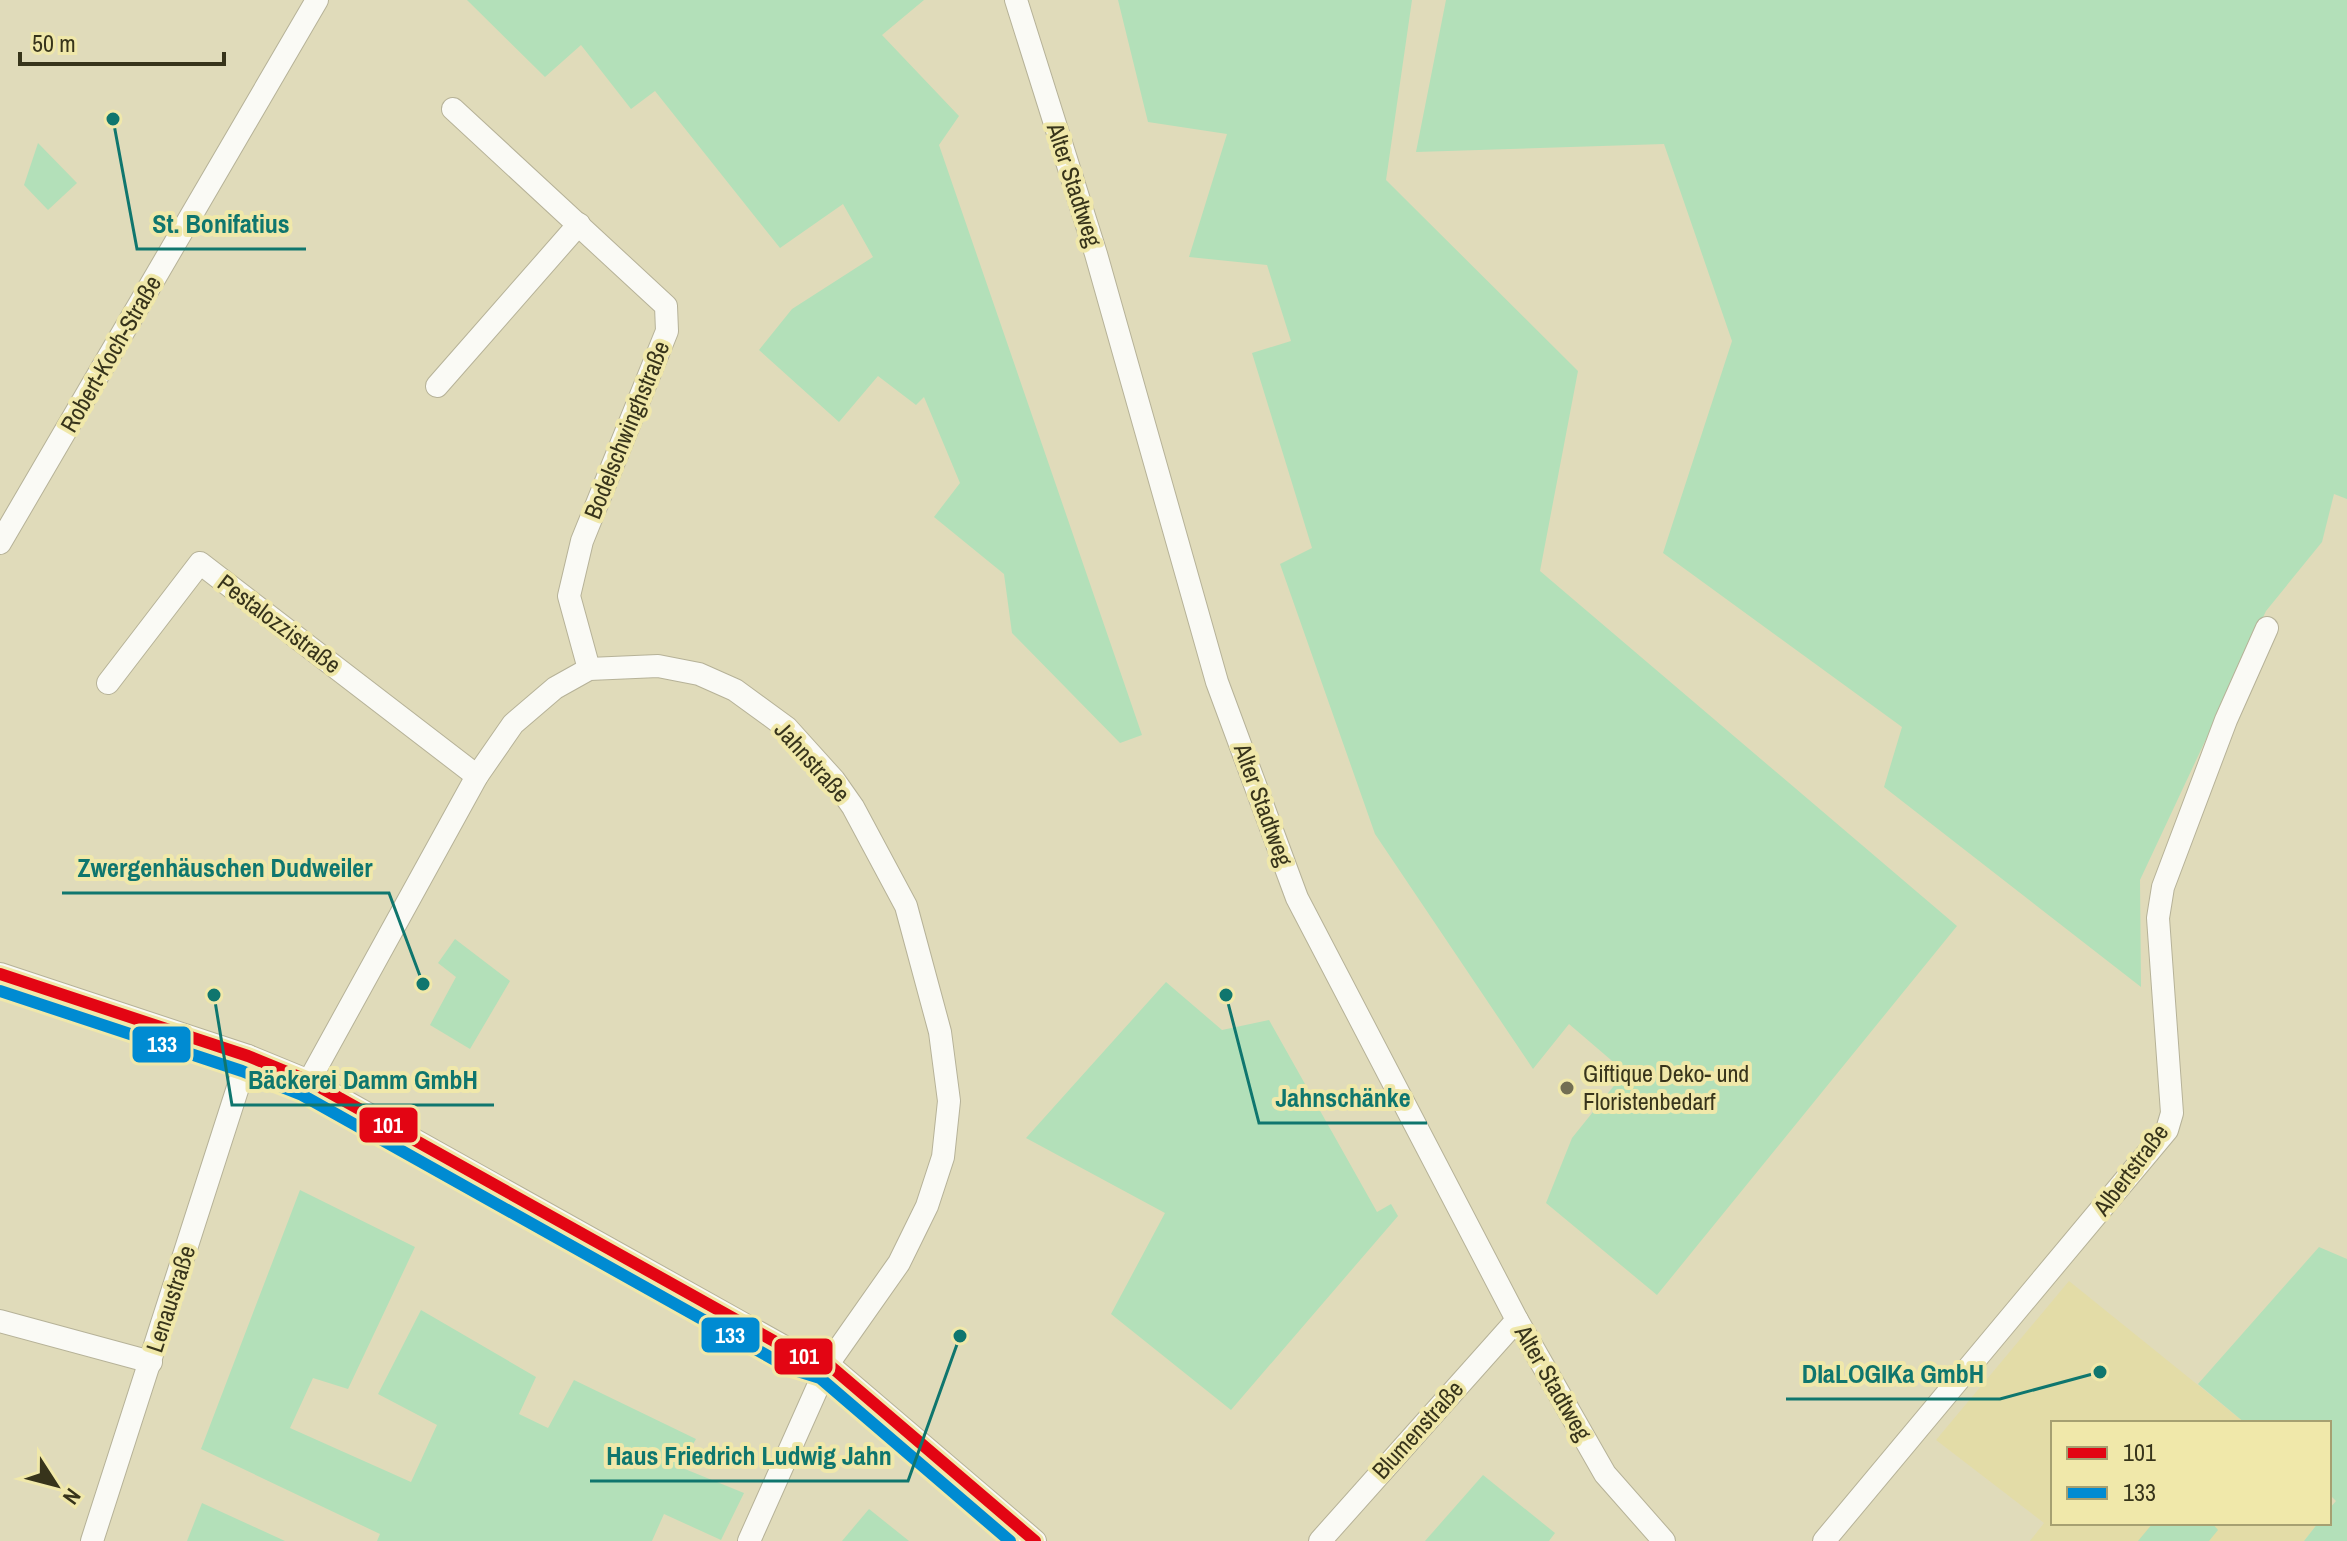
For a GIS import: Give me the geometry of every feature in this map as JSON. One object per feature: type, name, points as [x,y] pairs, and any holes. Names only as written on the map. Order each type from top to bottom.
[{"type":"street","name":"Robert-Koch-Straße","points":[[0,543],[317,0]]},
{"type":"street","name":"Alter Stadtweg","points":[[1016,0],[1096,254],[1217,682],[1297,898],[1517,1320],[1605,1474],[1664,1541]]},
{"type":"street","name":"Bodelschwinghstraße","points":[[453,109],[666,306],[667,331],[582,541],[569,596],[589,669]]},
{"type":"street","points":[[437,386],[579,224]]},
{"type":"street","name":"Pestalozzistraße","points":[[108,683],[200,563],[477,776]]},
{"type":"street","name":"Albertstraße","points":[[1824,1541],[2167,1130],[2172,1113],[2158,918],[2163,887],[2226,720],[2267,628]]},
{"type":"street","name":"Jahnstraße","points":[[309,1081],[477,776],[513,724],[555,688],[589,669],[658,666],[699,674],[735,690],[787,728],[834,780],[853,807],[906,906],[940,1032],[949,1101],[943,1157],[928,1203],[899,1263],[828,1364],[749,1541]]},
{"type":"street","points":[[0,974],[248,1056],[309,1081],[799,1355],[828,1364],[1035,1541]]},
{"type":"street","name":"Lenaustraße","points":[[92,1541],[248,1056]]},
{"type":"street","name":"Blumenstraße","points":[[1320,1541],[1517,1320]]},
{"type":"street","points":[[0,1321],[151,1362]]},
{"type":"shaded area","points":[[2069,1281],[2243,1421],[2051,1421],[2051,1525],[2316,1525],[2304,1541],[2030,1541],[2044,1523],[1936,1440]]},
{"type":"green space","points":[[467,0],[924,0],[882,35],[959,116],[939,145],[1142,735],[1120,743],[1012,633],[1004,574],[934,517],[960,483],[924,397],[916,405],[878,376],[839,422],[759,350],[792,309],[873,257],[843,204],[780,248],[655,91],[631,109],[581,45],[545,77]]},
{"type":"green space","points":[[1118,0],[1412,0],[1386,180],[1578,371],[1540,571],[1957,926],[1657,1295],[1546,1203],[1572,1138],[1625,1072],[1569,1024],[1533,1069],[1375,834],[1280,564],[1312,548],[1252,353],[1291,341],[1267,265],[1189,257],[1227,134],[1148,122]]},
{"type":"green space","points":[[1446,0],[2347,0],[2347,499],[2334,494],[2322,542],[2266,611],[2140,880],[2141,987],[1884,787],[1902,727],[1663,553],[1732,341],[1664,144],[1416,152]]},
{"type":"green space","points":[[38,143],[77,183],[48,210],[24,185]]},
{"type":"green space","points":[[455,939],[510,981],[470,1049],[430,1025],[456,977],[438,963]]},
{"type":"green space","points":[[1166,982],[1222,1030],[1269,1020],[1377,1212],[1391,1204],[1398,1216],[1231,1410],[1111,1314],[1165,1213],[1026,1138]]},
{"type":"green space","points":[[300,1190],[415,1247],[348,1389],[313,1378],[290,1428],[411,1482],[437,1425],[378,1394],[421,1310],[536,1377],[519,1414],[548,1428],[574,1380],[696,1439],[680,1467],[744,1493],[721,1540],[664,1514],[652,1541],[377,1541],[380,1534],[201,1449]]},
{"type":"green space","points":[[2319,1247],[2347,1259],[2347,1541],[2304,1541],[2316,1525],[2331,1525],[2331,1507],[2336,1501],[2331,1496],[2331,1421],[2243,1421],[2198,1384]]},
{"type":"green space","points":[[1483,1475],[1555,1533],[1549,1541],[1425,1541]]},
{"type":"green space","points":[[202,1503],[285,1541],[187,1541]]},
{"type":"green space","points":[[869,1509],[909,1541],[842,1541]]},
{"type":"green space","points":[[2151,1525],[2214,1525],[2218,1530],[2209,1541],[2138,1541]]},
{"type":"transit line","name":"101","points":[[0,974],[248,1056],[309,1081],[799,1355],[828,1364],[1035,1541]]},
{"type":"transit line","name":"133","points":[[0,991],[242,1071],[302,1095],[791,1369],[820,1378],[1010,1541]]},
{"type":"place","name":"St. Bonifatius","points":[[113,119]]},
{"type":"place","name":"Zwergenhäuschen Dudweiler","points":[[423,984]]},
{"type":"place","name":"Bäckerei Damm GmbH","points":[[214,995]]},
{"type":"place","name":"Jahnschänke","points":[[1226,995]]},
{"type":"place","name":"Giftique Deko- und Floristenbedarf","points":[[1567,1088]]},
{"type":"place","name":"Haus Friedrich Ludwig Jahn","points":[[960,1336]]},
{"type":"place","name":"DIaLOGIKa GmbH","points":[[2100,1372]]}]
